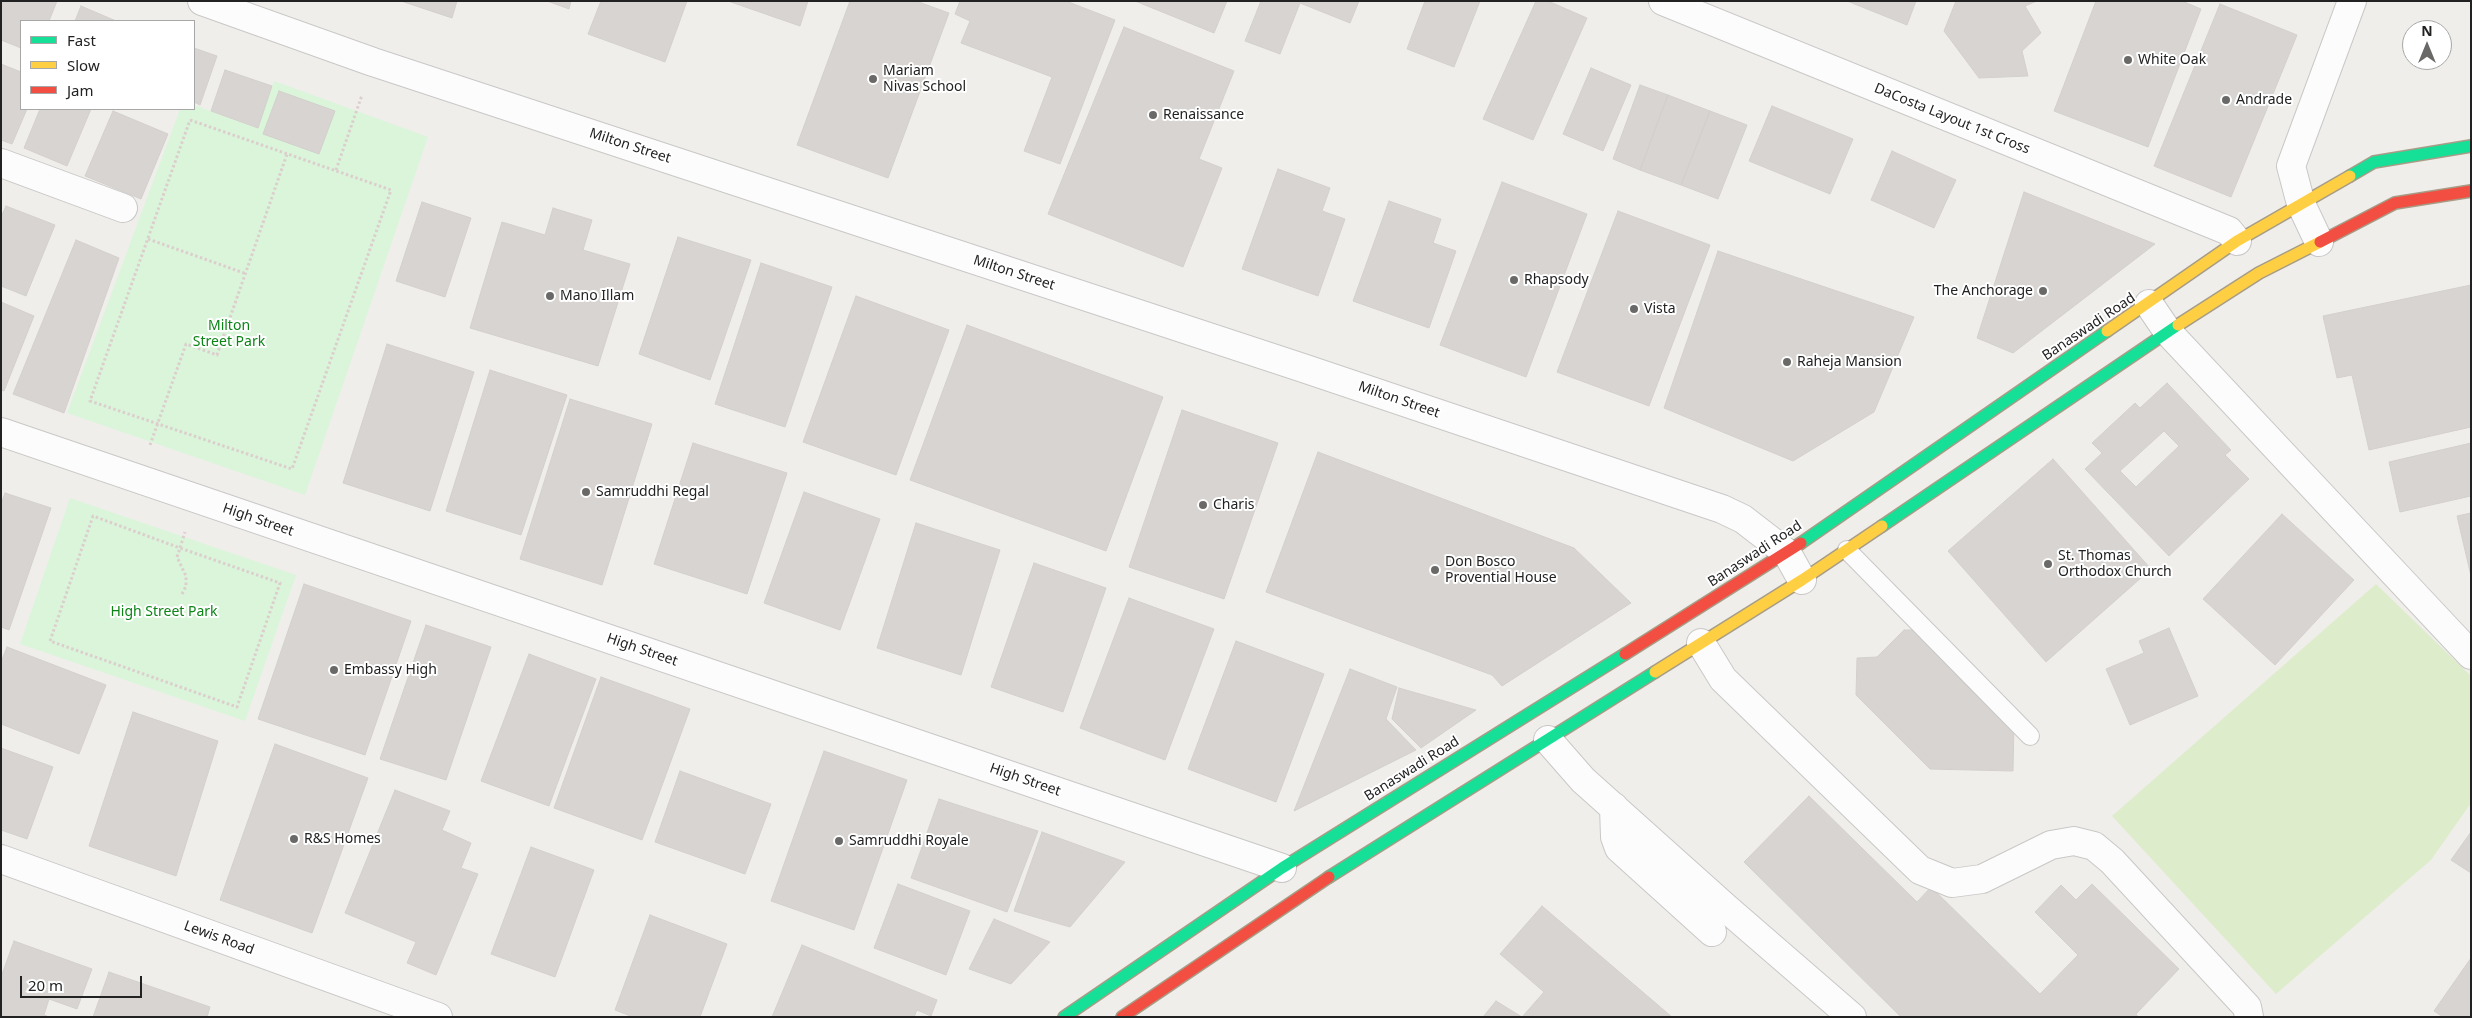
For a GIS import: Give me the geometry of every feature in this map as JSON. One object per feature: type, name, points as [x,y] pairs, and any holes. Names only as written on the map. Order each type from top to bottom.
[{"type":"main road","name":"Banaswadi Road","points":[[1064,1017],[1282,868],[1787,552],[2149,304],[2301,204],[2374,162],[2471,146]]},
{"type":"main road","points":[[1122,1017],[1300,896],[1802,580],[2168,332],[2256,269],[2319,242],[2396,203],[2471,191]]},
{"type":"street","name":"Milton Street","points":[[202,1],[373,62],[1303,368],[1722,509],[1743,519],[1787,552],[1802,580]]},
{"type":"street","name":"DaCosta Layout 1st Cross","points":[[1663,1],[2229,231],[2240,245]]},
{"type":"street","points":[[2319,242],[2301,204],[2291,166],[2352,1]]},
{"type":"street","points":[[1,163],[123,208]]},
{"type":"street","points":[[2149,304],[2168,332],[2471,655]]},
{"type":"street","name":"High Street","points":[[1,432],[1282,868]]},
{"type":"street","points":[[1701,643],[1723,679],[1920,870],[1952,883],[1982,878],[2050,845],[2074,840],[2094,846],[2112,861],[2247,1007],[2250,1017]]},
{"type":"street","points":[[1548,740],[1583,780],[1726,908],[1852,1017]]},
{"type":"street","points":[[1614,807],[1616,843],[1619,848],[1712,932]]},
{"type":"street","name":"Lewis Road","points":[[1,859],[438,1017]]},
{"type":"lane","points":[[1847,550],[2030,736]]},
{"type":"path","points":[[336,170],[360,98]]},
{"type":"path","points":[[190,120],[287,154],[391,190],[292,469],[90,401],[190,120]]},
{"type":"path","points":[[152,441],[186,344],[217,355],[287,154]]},
{"type":"path","points":[[148,239],[244,273]]},
{"type":"path","points":[[182,594],[186,586],[186,576],[177,557],[196,498]]},
{"type":"path","points":[[93,516],[180,548],[280,583],[237,707],[50,641],[93,516]]},
{"type":"green space","name":"Milton Street Park","points":[[274,81],[428,137],[305,495],[67,413],[180,110],[195,110],[195,105],[257,128]]},
{"type":"green space","name":"High Street Park","points":[[70,498],[296,575],[245,721],[20,644]]},
{"type":"green space","points":[[2376,584],[2471,676],[2471,803],[2431,860],[2276,994],[2112,816]]},
{"type":"building","points":[[1,1],[57,1],[49,20],[20,20],[20,48],[1,40]]},
{"type":"building","points":[[401,1],[457,1],[452,18]]},
{"type":"building","points":[[547,1],[571,1],[569,9]]},
{"type":"building","points":[[601,1],[687,1],[665,62],[588,34]]},
{"type":"building","points":[[728,1],[808,1],[800,26]]},
{"type":"building","name":"Mariam Nivas School","points":[[850,1],[916,1],[949,13],[888,178],[797,145]]},
{"type":"building","points":[[960,1],[1066,1],[1115,20],[1060,164],[1024,151],[1052,77],[961,43],[970,21],[955,14]]},
{"type":"building","points":[[1135,1],[1227,1],[1214,33]]},
{"type":"building","points":[[1261,1],[1359,1],[1350,23],[1300,3],[1280,54],[1245,41]]},
{"type":"building","points":[[1425,1],[1480,1],[1454,67],[1407,49]]},
{"type":"building","points":[[1536,1],[1548,1],[1587,18],[1533,140],[1483,119]]},
{"type":"building","points":[[1847,1],[1916,1],[1907,25]]},
{"type":"building","points":[[1956,1],[2037,1],[2025,6],[2041,33],[2022,51],[2028,76],[1979,78],[1944,31]]},
{"type":"building","name":"White Oak","points":[[2096,1],[2182,1],[2201,9],[2148,147],[2054,111]]},
{"type":"building","name":"Andrade","points":[[2220,4],[2297,35],[2231,197],[2154,166]]},
{"type":"building","points":[[81,6],[114,20],[75,20]]},
{"type":"building","name":"Renaissance","points":[[1124,27],[1234,71],[1199,159],[1222,168],[1183,267],[1048,214]]},
{"type":"building","points":[[195,48],[217,56],[200,105],[195,102]]},
{"type":"building","points":[[1,64],[20,72],[20,110],[27,110],[12,144],[1,140]]},
{"type":"building","points":[[1591,68],[1631,85],[1603,151],[1563,134]]},
{"type":"building","points":[[225,70],[272,86],[258,128],[211,111]]},
{"type":"building","points":[[1640,85],[1668,95],[1640,170],[1613,159]]},
{"type":"building","points":[[279,91],[335,111],[319,154],[263,134]]},
{"type":"building","points":[[1668,95],[1710,111],[1681,185],[1640,170]]},
{"type":"building","points":[[1772,106],[1853,139],[1830,194],[1749,161]]},
{"type":"building","points":[[40,110],[91,110],[67,166],[24,148]]},
{"type":"building","points":[[113,111],[168,134],[141,199],[85,176]]},
{"type":"building","points":[[1710,111],[1747,125],[1718,199],[1681,185]]},
{"type":"building","points":[[1892,151],[1956,180],[1934,228],[1871,200]]},
{"type":"building","points":[[1278,169],[1330,188],[1322,211],[1345,219],[1318,296],[1242,269]]},
{"type":"building","name":"Rhapsody","points":[[1502,182],[1587,214],[1526,377],[1440,345]]},
{"type":"building","name":"The Anchorage","points":[[2024,192],[2155,244],[2013,353],[1977,338]]},
{"type":"building","points":[[1389,201],[1441,219],[1433,243],[1456,251],[1429,328],[1353,301]]},
{"type":"building","points":[[422,202],[471,218],[445,297],[396,281]]},
{"type":"building","points":[[6,206],[55,225],[26,296],[1,286],[1,217]]},
{"type":"building","name":"Mano Illam","points":[[553,208],[592,220],[583,250],[630,264],[598,366],[470,328],[502,222],[545,235]]},
{"type":"building","name":"Vista","points":[[1618,211],[1710,245],[1649,406],[1557,372]]},
{"type":"building","points":[[678,237],[751,260],[710,380],[639,354]]},
{"type":"building","points":[[76,240],[119,258],[64,413],[13,394]]},
{"type":"building","name":"Raheja Mansion","points":[[1718,251],[1914,317],[1874,412],[1793,461],[1664,408]]},
{"type":"building","points":[[761,263],[832,287],[785,427],[715,404]]},
{"type":"building","points":[[2471,285],[2471,427],[2369,450],[2352,375],[2337,378],[2323,316]]},
{"type":"building","points":[[856,296],[949,330],[896,475],[803,442]]},
{"type":"building","points":[[1,302],[34,316],[4,391],[1,390]]},
{"type":"building","points":[[967,325],[1163,397],[1106,551],[910,480]]},
{"type":"building","points":[[387,344],[474,372],[430,511],[343,483]]},
{"type":"building","points":[[490,370],[567,395],[521,535],[446,511]]},
{"type":"building","points":[[2167,383],[2231,450],[2225,455],[2249,479],[2169,556],[2085,469],[2102,453],[2092,443],[2135,403],[2140,408]],"holes":[[[2164,431],[2179,446],[2136,487],[2120,471]]]},
{"type":"building","name":"Samruddhi Regal","points":[[570,399],[652,424],[602,585],[520,559]]},
{"type":"building","name":"Charis","points":[[1182,410],[1278,443],[1224,599],[1129,567]]},
{"type":"building","points":[[693,443],[787,473],[747,594],[654,564]]},
{"type":"building","points":[[2471,443],[2471,496],[2400,512],[2389,462]]},
{"type":"building","name":"Don Bosco Provential House","points":[[1318,452],[1574,548],[1631,603],[1502,686],[1492,675],[1266,592]]},
{"type":"building","points":[[2053,459],[2151,569],[2046,662],[1948,551]]},
{"type":"building","points":[[804,492],[880,519],[840,630],[764,603]]},
{"type":"building","points":[[5,493],[51,508],[9,630],[1,627],[1,504]]},
{"type":"building","points":[[2471,513],[2471,576],[2457,516]]},
{"type":"building","points":[[2282,514],[2354,580],[2275,665],[2203,599]]},
{"type":"building","points":[[916,523],[1000,550],[961,675],[877,648]]},
{"type":"building","points":[[1034,563],[1106,588],[1063,712],[991,687]]},
{"type":"building","name":"Embassy High","points":[[304,584],[411,621],[365,755],[258,719]]},
{"type":"building","points":[[1129,598],[1214,629],[1165,760],[1080,728]]},
{"type":"building","points":[[426,625],[491,647],[446,780],[380,759]]},
{"type":"building","points":[[2169,628],[2198,696],[2130,725],[2106,669],[2144,653],[2139,641]]},
{"type":"building","points":[[1904,630],[1922,630],[2014,724],[2013,771],[1930,769],[1856,695],[1857,658],[1877,657]]},
{"type":"building","points":[[1236,641],[1324,674],[1276,802],[1188,769]]},
{"type":"building","points":[[7,647],[106,685],[79,754],[1,724],[1,662]]},
{"type":"building","points":[[529,654],[596,679],[549,806],[481,781]]},
{"type":"building","points":[[1350,669],[1397,687],[1386,719],[1416,750],[1294,811]]},
{"type":"building","points":[[601,677],[690,709],[642,840],[554,808]]},
{"type":"building","points":[[1399,688],[1476,710],[1421,748],[1392,719]]},
{"type":"building","points":[[133,712],[218,741],[176,876],[89,846]]},
{"type":"building","name":"R&S Homes","points":[[275,744],[368,778],[312,933],[220,900]]},
{"type":"building","points":[[1,748],[53,767],[27,839],[1,830]]},
{"type":"building","name":"Samruddhi Royale","points":[[824,751],[907,780],[854,930],[771,901]]},
{"type":"building","points":[[680,771],[771,804],[745,874],[655,842]]},
{"type":"building","points":[[395,790],[450,811],[442,830],[471,843],[461,868],[478,874],[436,975],[407,963],[416,942],[345,913]]},
{"type":"building","points":[[1809,796],[1917,902],[1931,887],[2040,994],[2078,955],[2035,912],[2061,885],[2076,900],[2092,884],[2179,969],[2136,1014],[2138,1017],[1901,1017],[1744,862]]},
{"type":"building","points":[[939,799],[1038,831],[1007,912],[911,878]]},
{"type":"building","points":[[1042,832],[1125,862],[1070,927],[1014,911]]},
{"type":"building","points":[[2471,832],[2471,873],[2451,860]]},
{"type":"building","points":[[531,847],[594,870],[555,977],[491,954]]},
{"type":"building","points":[[898,884],[970,911],[946,975],[874,948]]},
{"type":"building","points":[[1542,906],[1672,1017],[1522,1017],[1544,992],[1500,954]]},
{"type":"building","points":[[650,915],[727,944],[700,1017],[633,1017],[615,1010]]},
{"type":"building","points":[[994,919],[1050,942],[1011,984],[969,969]]},
{"type":"building","points":[[14,941],[92,969],[77,1009],[49,999],[44,1015],[49,1017],[1,1017],[1,977]]},
{"type":"building","points":[[802,945],[937,1000],[931,1016],[917,1010],[914,1017],[772,1017]]},
{"type":"building","points":[[2471,958],[2471,1017],[2443,1017],[2434,1011]]},
{"type":"building","points":[[109,972],[210,1007],[207,1017],[93,1017]]},
{"type":"building","points":[[1496,1001],[1522,1017],[1483,1017]]},
{"type":"traffic: fast","points":[[2350,176],[2374,162],[2471,146]]},
{"type":"traffic: fast","points":[[1882,526],[2178,325]]},
{"type":"traffic: fast","points":[[1801,543],[2107,331]]},
{"type":"traffic: fast","points":[[1064,1017],[1282,868],[1625,654]]},
{"type":"traffic: fast","points":[[1329,877],[1655,672]]},
{"type":"traffic: slow","points":[[2107,331],[2237,241],[2350,176]]},
{"type":"traffic: slow","points":[[2178,325],[2259,273],[2320,242]]},
{"type":"traffic: slow","points":[[1655,672],[1802,580],[1882,526]]},
{"type":"traffic: jam","points":[[2320,242],[2395,203],[2471,191]]},
{"type":"traffic: jam","points":[[1625,654],[1801,543]]},
{"type":"traffic: jam","points":[[1122,1017],[1329,877]]},
{"type":"place","name":"White Oak","points":[[2128,60]]},
{"type":"place","name":"Mariam Nivas School","points":[[873,79]]},
{"type":"place","name":"Andrade","points":[[2226,100]]},
{"type":"place","name":"Renaissance","points":[[1153,115]]},
{"type":"place","name":"Rhapsody","points":[[1514,280]]},
{"type":"place","name":"The Anchorage","points":[[2043,291]]},
{"type":"place","name":"Mano Illam","points":[[550,296]]},
{"type":"place","name":"Vista","points":[[1634,309]]},
{"type":"place","name":"Raheja Mansion","points":[[1787,362]]},
{"type":"place","name":"Samruddhi Regal","points":[[586,492]]},
{"type":"place","name":"Charis","points":[[1203,505]]},
{"type":"place","name":"St. Thomas Orthodox Church","points":[[2048,564]]},
{"type":"place","name":"Don Bosco Provential House","points":[[1435,570]]},
{"type":"place","name":"Embassy High","points":[[334,670]]},
{"type":"place","name":"R&S Homes","points":[[294,839]]},
{"type":"place","name":"Samruddhi Royale","points":[[839,841]]}]
